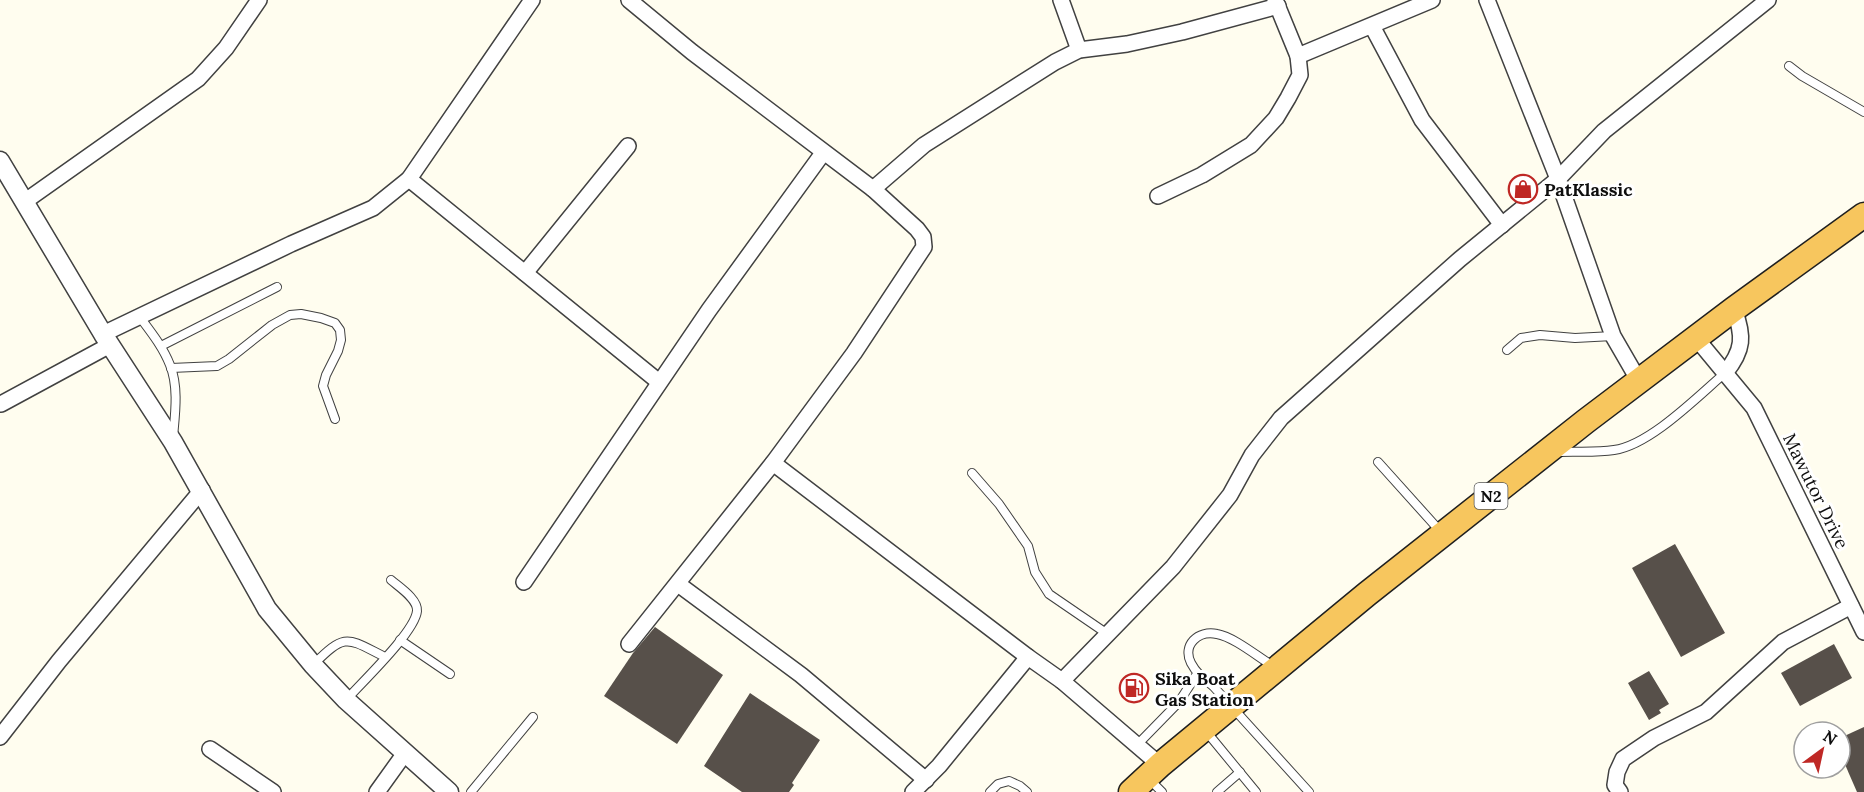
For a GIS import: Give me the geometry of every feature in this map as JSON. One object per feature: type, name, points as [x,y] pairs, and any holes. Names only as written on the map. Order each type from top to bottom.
[{"type":"highway","name":"N2","points":[[1150,782],[1204,729],[1443,534],[1734,309],[1864,215]]},
{"type":"street","points":[[24,202],[198,79],[226,48],[259,0]]},
{"type":"street","points":[[1,404],[107,340],[139,316],[373,208],[410,179],[532,0]]},
{"type":"street","points":[[629,0],[692,52],[873,189],[917,229],[923,237],[924,247],[854,353],[773,463],[629,644]]},
{"type":"street","points":[[1061,0],[1079,50]]},
{"type":"street","points":[[1298,56],[1432,0]]},
{"type":"street","points":[[1486,0],[1558,179],[1613,336],[1639,381]]},
{"type":"street","points":[[1062,681],[1106,633],[1173,567],[1230,495],[1252,455],[1281,418],[1460,259],[1558,179],[1604,131],[1768,0]]},
{"type":"street","points":[[873,189],[924,145],[1054,62],[1079,50],[1127,44],[1182,32],[1276,3],[1298,56],[1300,75],[1276,118],[1251,145],[1202,175],[1158,196]]},
{"type":"street","points":[[1372,26],[1422,120],[1502,225]]},
{"type":"street","points":[[525,273],[628,146]]},
{"type":"street","points":[[524,582],[709,310],[824,153]]},
{"type":"street","points":[[0,161],[107,340],[202,490],[267,609],[313,665],[346,700],[449,792]]},
{"type":"street","points":[[410,179],[659,382]]},
{"type":"street","points":[[1725,373],[1740,350],[1742,337],[1734,309]]},
{"type":"street","name":"Mawutor Drive","points":[[1696,338],[1754,408],[1864,632]]},
{"type":"street","points":[[773,463],[1062,681],[1137,746],[1150,782]]},
{"type":"street","points":[[0,737],[58,661],[202,490]]},
{"type":"street","points":[[678,584],[801,675],[926,780]]},
{"type":"street","points":[[1620,792],[1615,785],[1617,772],[1623,759],[1654,738],[1706,712],[1783,642],[1851,606]]},
{"type":"street","points":[[913,792],[939,766],[1028,657]]},
{"type":"street","points":[[210,749],[273,792]]},
{"type":"street","points":[[377,792],[405,753]]},
{"type":"lane","points":[[1790,66],[1802,76],[1864,112]]},
{"type":"lane","points":[[161,346],[277,287]]},
{"type":"lane","points":[[171,368],[217,366],[272,325],[290,315],[301,314],[321,318],[335,323],[340,330],[341,340],[338,351],[323,386],[335,419]]},
{"type":"lane","points":[[139,316],[161,346],[171,368],[176,404],[173,442]]},
{"type":"lane","points":[[1507,350],[1521,338],[1540,335],[1575,338],[1613,336]]},
{"type":"lane","points":[[1546,453],[1614,450],[1632,445],[1661,427],[1725,373]]},
{"type":"lane","points":[[1378,462],[1443,534]]},
{"type":"lane","points":[[972,473],[999,504],[1028,546],[1035,572],[1049,594],[1106,633]]},
{"type":"lane","points":[[346,700],[400,640],[412,624],[417,611],[415,603],[391,580]]},
{"type":"lane","points":[[1277,669],[1217,634],[1203,634],[1194,638],[1188,648],[1189,661],[1197,674],[1231,707],[1309,792]]},
{"type":"lane","points":[[313,665],[333,645],[343,640],[354,641],[385,657]]},
{"type":"lane","points":[[400,640],[450,674]]},
{"type":"lane","points":[[1137,746],[1179,702],[1197,674]]},
{"type":"lane","points":[[471,792],[533,717]]},
{"type":"lane","points":[[1204,729],[1256,792]]},
{"type":"lane","points":[[1217,792],[1240,772]]},
{"type":"lane","points":[[990,792],[998,784],[1009,781],[1027,792]]},
{"type":"building","points":[[1675,544],[1725,633],[1681,657],[1632,568]]},
{"type":"building","points":[[655,627],[723,675],[677,744],[604,696],[633,653]]},
{"type":"building","points":[[1834,644],[1852,678],[1800,706],[1781,673]]},
{"type":"building","points":[[1649,671],[1669,704],[1659,710],[1661,713],[1649,720],[1628,683]]},
{"type":"building","points":[[750,693],[820,740],[792,783],[794,785],[789,792],[742,792],[704,766]]},
{"type":"building","points":[[1864,727],[1864,792],[1857,792],[1852,780],[1852,732]]},
{"type":"place","name":"PatKlassic","points":[[1523,189]]},
{"type":"place","name":"Sika Boat Gas Station","points":[[1134,688]]}]
